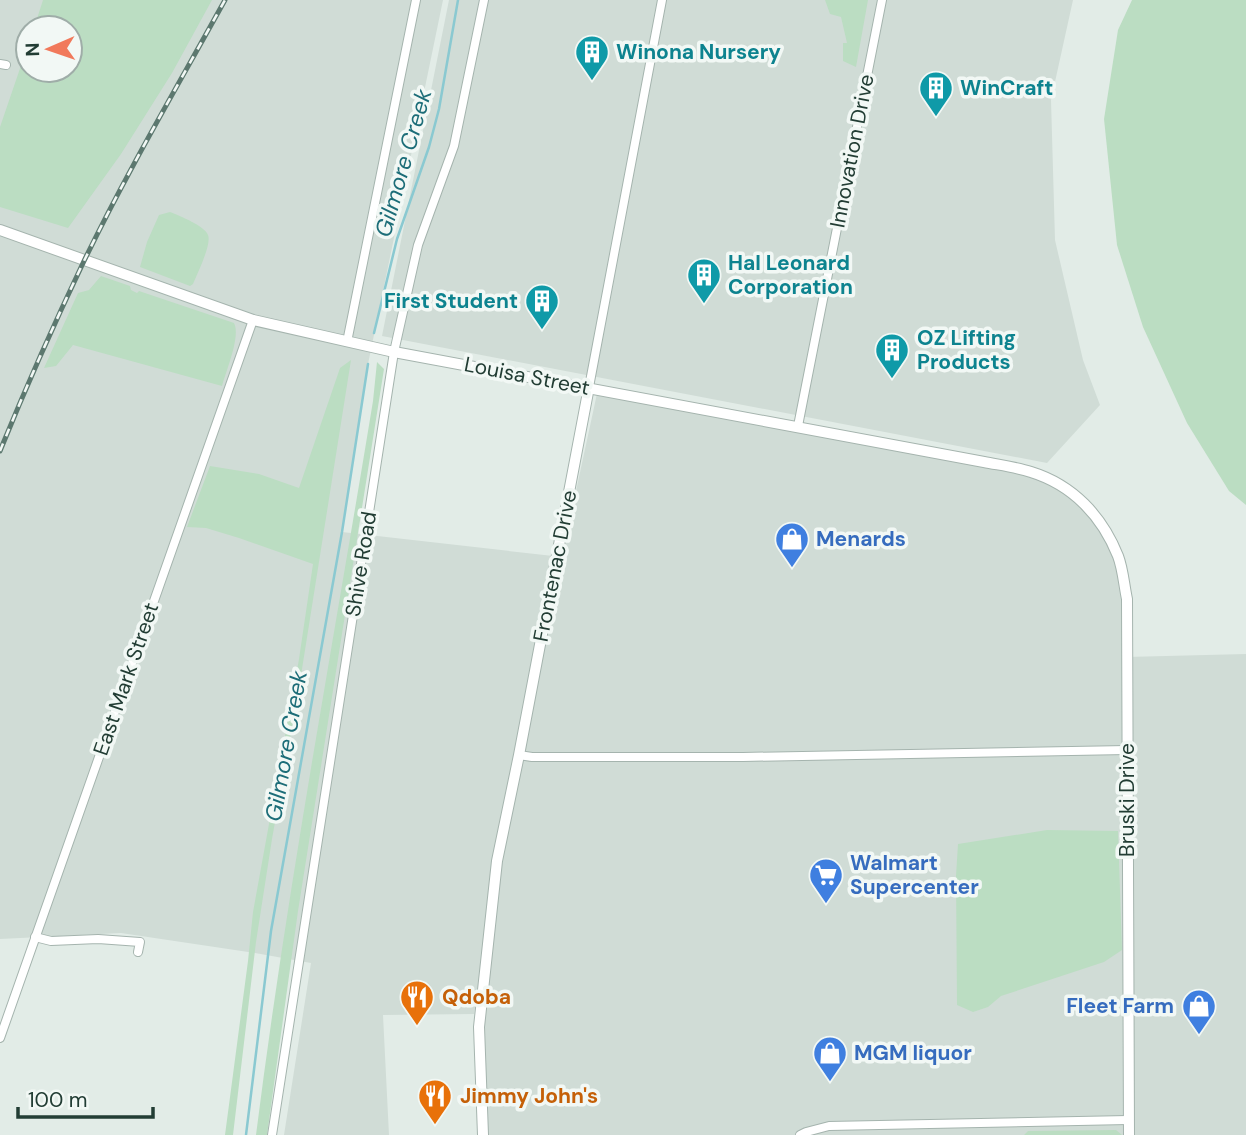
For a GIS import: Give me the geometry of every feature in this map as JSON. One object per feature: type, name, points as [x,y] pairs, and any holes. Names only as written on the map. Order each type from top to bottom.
[{"type":"street","points":[[346,342],[416,0]]},
{"type":"street","name":"Shive Road","points":[[272,1135],[394,352],[418,245],[454,146],[484,0]]},
{"type":"street","name":"Frontenac Drive","points":[[483,1135],[479,1027],[497,861],[662,0]]},
{"type":"street","name":"Innovation Drive","points":[[798,426],[881,0]]},
{"type":"street","name":"Louisa Street","points":[[0,230],[253,320],[394,352],[1031,472],[1064,486]]},
{"type":"street","name":"East Mark Street","points":[[0,1038],[253,320]]},
{"type":"street","name":"Bruski Drive","points":[[1064,486],[1089,508],[1105,531],[1119,558],[1127,598],[1129,1135]]},
{"type":"street","points":[[519,755],[743,757],[1127,750]]},
{"type":"street","points":[[35,937],[51,942],[98,939],[140,942],[138,952]]},
{"type":"street","points":[[800,1135],[829,1126],[1128,1120]]},
{"type":"shaded area","points":[[0,0],[443,0],[368,364],[342,532],[553,556],[524,732],[598,389],[1031,472],[1089,508],[1119,558],[1126,657],[1246,654],[1246,1135],[483,1135],[479,1027],[493,887],[474,1014],[383,1015],[389,1135],[284,1135],[311,963],[121,933],[0,939]]},
{"type":"shaded area","points":[[449,0],[1073,0],[1051,100],[1055,240],[1083,360],[1100,405],[1047,463],[382,336]]},
{"type":"green space","points":[[43,0],[212,0],[172,73],[121,154],[68,228],[0,207],[0,127],[15,84],[84,84],[84,14],[38,14]]},
{"type":"green space","points":[[825,0],[868,0],[856,67],[843,61],[843,43],[847,43],[841,17],[830,14]]},
{"type":"green space","points":[[1132,0],[1246,0],[1246,505],[1229,491],[1187,423],[1143,327],[1117,245],[1104,119],[1118,30]]},
{"type":"green space","points":[[170,212],[197,225],[208,235],[204,259],[190,286],[140,267],[159,215]]},
{"type":"green space","points":[[101,276],[130,286],[131,290],[137,293],[139,291],[234,323],[236,336],[222,386],[73,345],[56,366],[44,368],[78,293],[89,290]]},
{"type":"green space","points":[[351,360],[256,942],[233,1135],[225,1135],[253,912],[299,659],[313,564],[206,528],[187,527],[210,466],[259,474],[299,488],[340,368]]},
{"type":"green space","points":[[377,362],[384,369],[298,911],[267,1135],[256,1135],[296,859],[373,401]]},
{"type":"green space","points":[[1047,830],[1118,831],[1122,950],[1104,962],[1001,996],[988,1007],[973,1012],[957,1005],[958,844]]},
{"type":"green space","points":[[1116,1130],[1122,1135],[1024,1135],[1028,1131]]},
{"type":"waterway","name":"Gilmore Creek","points":[[374,333],[397,239],[429,147],[439,109],[458,0]]},
{"type":"waterway","name":"Gilmore Creek","points":[[246,1135],[271,931],[342,532],[368,364]]},
{"type":"railway","points":[[0,451],[51,332],[100,228],[225,0]]},
{"type":"place","name":"Winona Nursery","points":[[592,82]]},
{"type":"place","name":"WinCraft","points":[[936,118]]},
{"type":"place","name":"Hal Leonard Corporation","points":[[704,305]]},
{"type":"place","name":"First Student","points":[[542,331]]},
{"type":"place","name":"OZ Lifting Products","points":[[892,380]]},
{"type":"place","name":"Menards","points":[[792,569]]},
{"type":"place","name":"Walmart Supercenter","points":[[826,905]]},
{"type":"place","name":"Qdoba","points":[[417,1027]]},
{"type":"place","name":"Fleet Farm","points":[[1199,1036]]},
{"type":"place","name":"MGM liquor","points":[[830,1083]]},
{"type":"place","name":"Jimmy John's","points":[[435,1126]]}]
